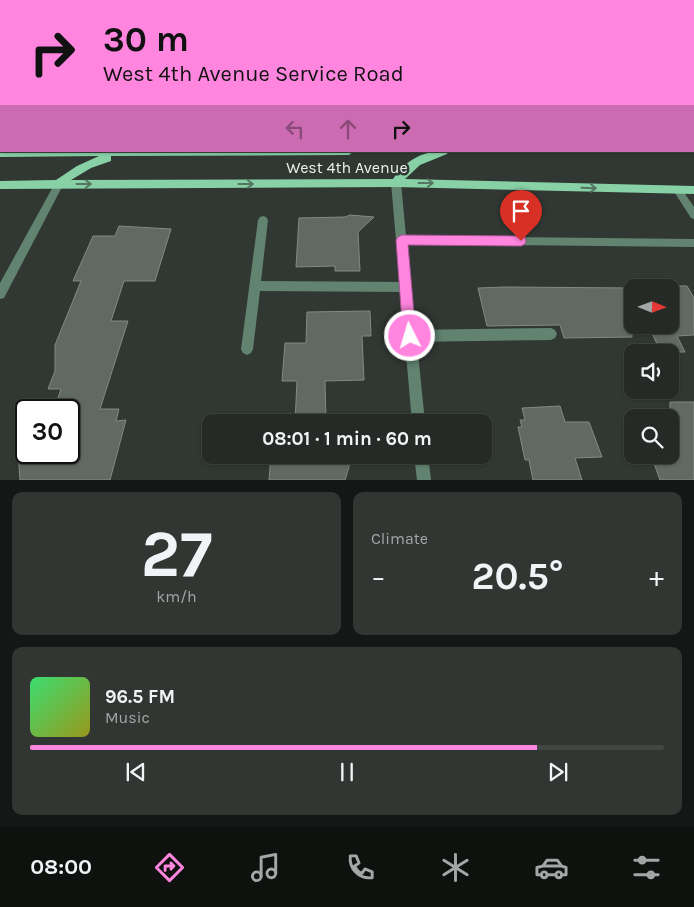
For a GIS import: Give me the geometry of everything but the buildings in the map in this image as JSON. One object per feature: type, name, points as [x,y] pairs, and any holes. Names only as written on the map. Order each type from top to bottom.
[{"type":"main road","name":"West 4th Avenue","points":[[0,153],[237,152]]},
{"type":"main road","points":[[396,183],[406,168],[420,159],[440,152]]},
{"type":"main road","points":[[58,184],[75,170],[92,161],[126,153]]},
{"type":"main road","name":"West 4th Avenue","points":[[0,185],[396,183],[694,190]]},
{"type":"street","points":[[396,183],[417,414]]},
{"type":"street","points":[[0,294],[58,184]]},
{"type":"street","points":[[678,190],[694,215]]},
{"type":"street","points":[[247,349],[263,220]]},
{"type":"street","points":[[402,240],[694,243]]},
{"type":"street","points":[[255,286],[405,287]]},
{"type":"street","points":[[410,336],[551,334]]},
{"type":"street","points":[[423,464],[424,480]]},
{"type":"route","points":[[410,336],[402,240],[521,241]]}]
